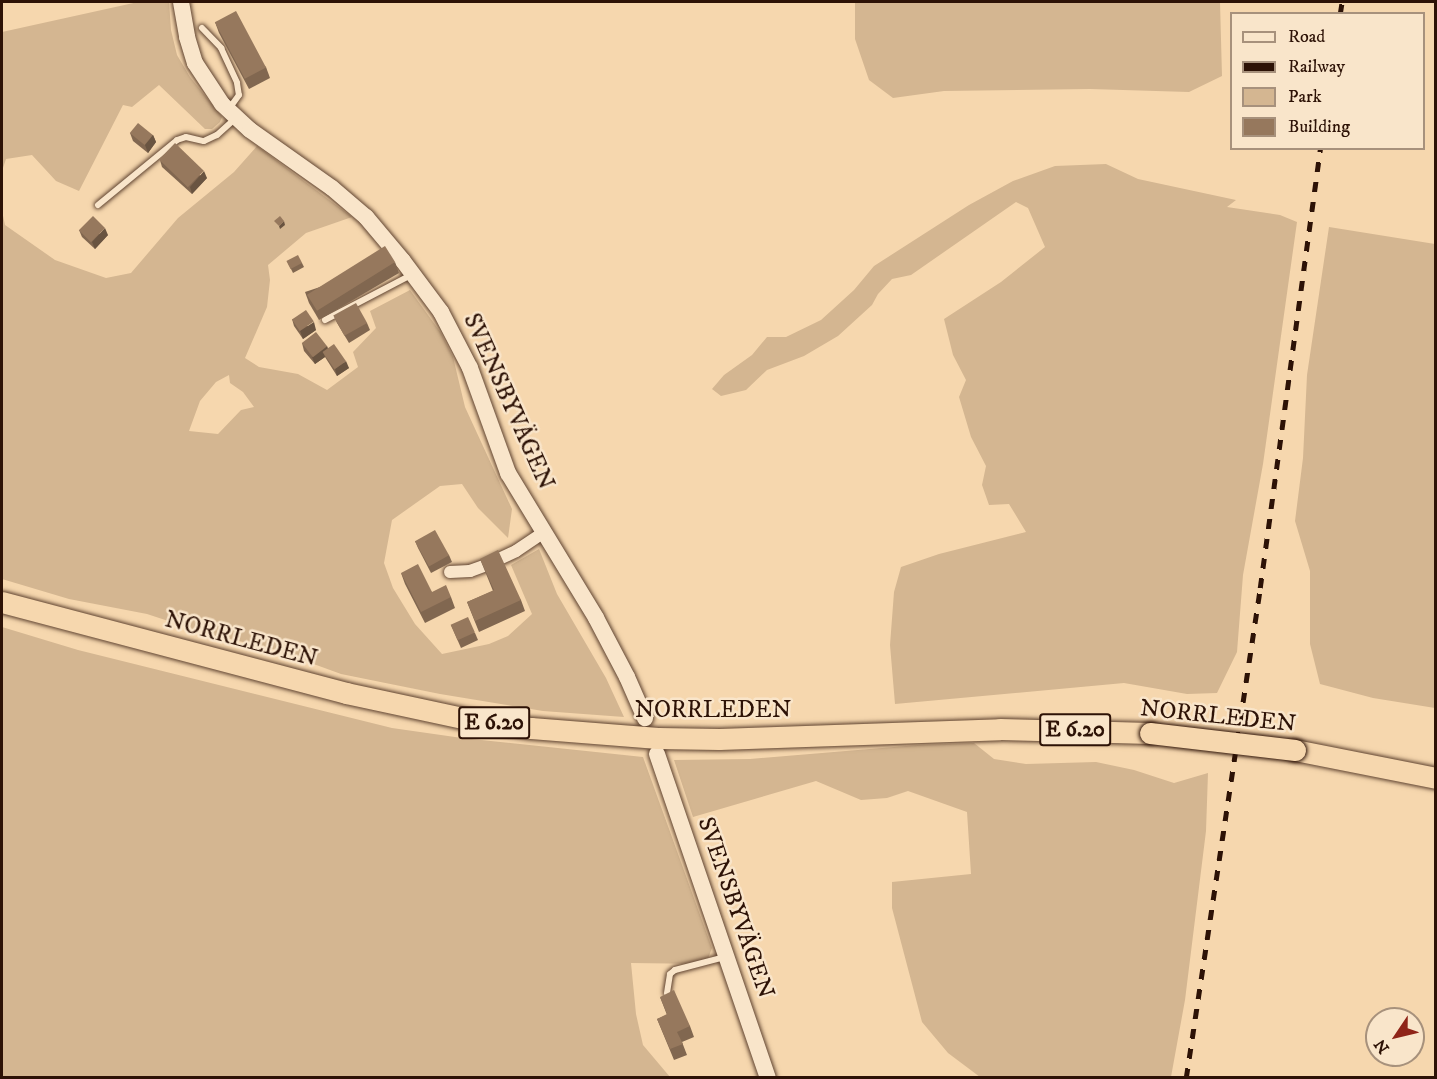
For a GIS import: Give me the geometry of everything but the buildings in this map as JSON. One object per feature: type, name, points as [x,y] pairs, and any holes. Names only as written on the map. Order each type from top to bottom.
[{"type":"highway","name":"NORRLEDEN","points":[[2,602],[346,693],[467,719],[531,728],[698,739],[1000,729],[1150,734],[1295,750],[1436,778]]},
{"type":"street","name":"SVENSBYVÄGEN","points":[[181,2],[187,37],[195,63],[232,114],[359,211],[413,274],[454,333],[470,368],[502,460],[522,501],[596,618],[627,676],[645,718]]},
{"type":"street","points":[[450,572],[470,571],[484,566],[516,551],[543,533]]},
{"type":"street","name":"SVENSBYVÄGEN","points":[[657,754],[768,1077]]},
{"type":"lane","points":[[98,205],[177,140],[186,137],[204,141],[217,135],[232,114],[239,95],[237,83],[221,48],[202,28]]},
{"type":"lane","points":[[325,320],[413,274]]},
{"type":"lane","points":[[667,993],[667,982],[670,974],[675,970],[727,957]]},
{"type":"green space","points":[[138,2],[169,2],[171,30],[177,55],[190,77],[222,117],[220,122],[212,129],[205,129],[159,85],[132,107],[123,105],[79,191],[56,181],[32,155],[6,159],[2,171],[2,32]]},
{"type":"green space","points":[[855,2],[1220,2],[1222,76],[1189,92],[1090,89],[944,91],[893,98],[869,80],[855,39]]},
{"type":"green space","points":[[257,146],[352,217],[306,233],[268,265],[270,280],[267,307],[245,358],[259,367],[298,374],[327,390],[358,367],[353,352],[376,328],[370,311],[410,290],[441,333],[453,357],[465,407],[512,509],[508,538],[478,508],[462,484],[440,486],[392,520],[384,563],[393,588],[415,624],[442,654],[489,644],[508,636],[532,614],[511,565],[539,549],[557,594],[606,678],[624,717],[543,711],[440,694],[341,674],[267,647],[211,635],[147,614],[69,599],[2,579],[2,211],[5,225],[55,260],[106,278],[131,273],[178,218],[234,172]],"holes":[[[229,375],[230,383],[243,392],[254,407],[241,410],[218,434],[189,431],[200,401],[216,382]]]},
{"type":"green space","points":[[1106,164],[1138,179],[1236,200],[1227,207],[1280,215],[1297,222],[1263,464],[1243,575],[1237,652],[1217,693],[1187,694],[1124,683],[895,704],[890,645],[894,592],[901,567],[939,554],[1026,532],[1009,504],[989,505],[982,485],[986,466],[971,437],[959,397],[966,380],[953,355],[944,319],[1001,282],[1045,247],[1028,208],[1016,202],[911,275],[892,279],[878,294],[872,305],[838,336],[804,356],[767,370],[746,390],[721,396],[712,389],[724,375],[752,355],[767,337],[786,337],[821,320],[854,290],[874,266],[969,205],[1013,181],[1055,166]]},
{"type":"green space","points":[[1329,227],[1435,244],[1435,708],[1373,698],[1320,684],[1310,644],[1310,571],[1295,521],[1303,458],[1307,375]]},
{"type":"green space","points":[[2,627],[78,650],[392,728],[462,738],[643,757],[712,948],[706,964],[631,963],[636,1014],[643,1045],[670,1077],[2,1077]]},
{"type":"green space","points":[[974,743],[994,759],[1026,764],[1096,762],[1134,770],[1174,783],[1208,773],[1206,831],[1185,1000],[1171,1077],[980,1077],[948,1053],[922,1022],[892,908],[892,882],[971,874],[967,812],[908,791],[887,798],[861,800],[816,781],[693,817],[674,760],[750,759],[918,745]]},
{"type":"railway","points":[[1340,12],[1342,2]]},
{"type":"railway","points":[[1186,1078],[1260,588],[1320,150]]}]
